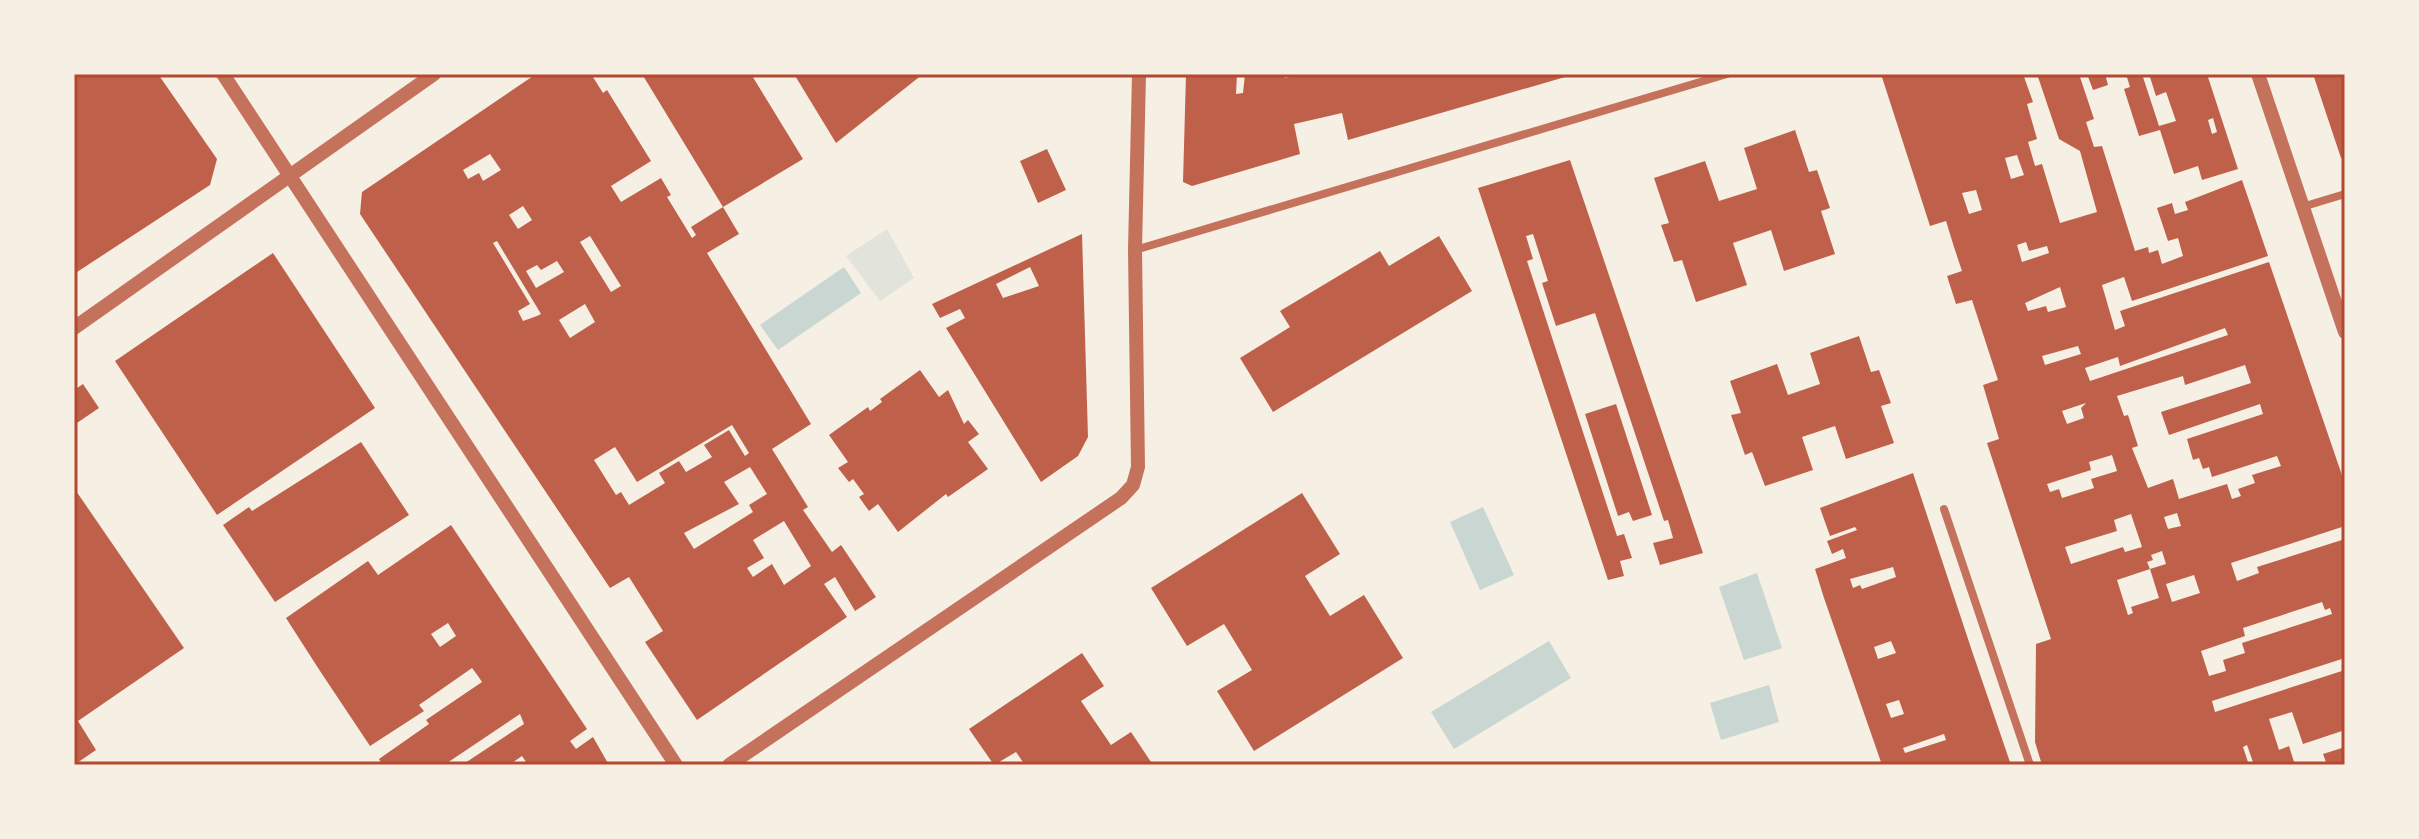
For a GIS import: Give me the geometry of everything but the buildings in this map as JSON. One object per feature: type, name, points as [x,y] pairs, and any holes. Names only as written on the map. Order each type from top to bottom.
[{"type":"street","points":[[223,74],[676,765]]},
{"type":"street","points":[[74,328],[434,74]]},
{"type":"street","points":[[729,765],[1121,498],[1133,485],[1138,467],[1135,250],[1139,74]]},
{"type":"street","points":[[1135,250],[1727,74]]},
{"type":"street","points":[[2258,74],[2345,332]]},
{"type":"street","points":[[2302,207],[2345,194]]},
{"type":"street","points":[[1944,509],[2030,765]]},
{"type":"shaded area","points":[[887,229],[914,278],[880,301],[846,256]]},
{"type":"shaded area","points":[[844,267],[861,293],[778,350],[760,325]]},
{"type":"shaded area","points":[[1483,507],[1514,575],[1480,590],[1450,522]]},
{"type":"shaded area","points":[[1757,573],[1782,648],[1744,660],[1719,587]]},
{"type":"shaded area","points":[[1549,641],[1571,678],[1454,749],[1431,712]]},
{"type":"shaded area","points":[[1769,685],[1779,722],[1721,740],[1710,703]]}]
